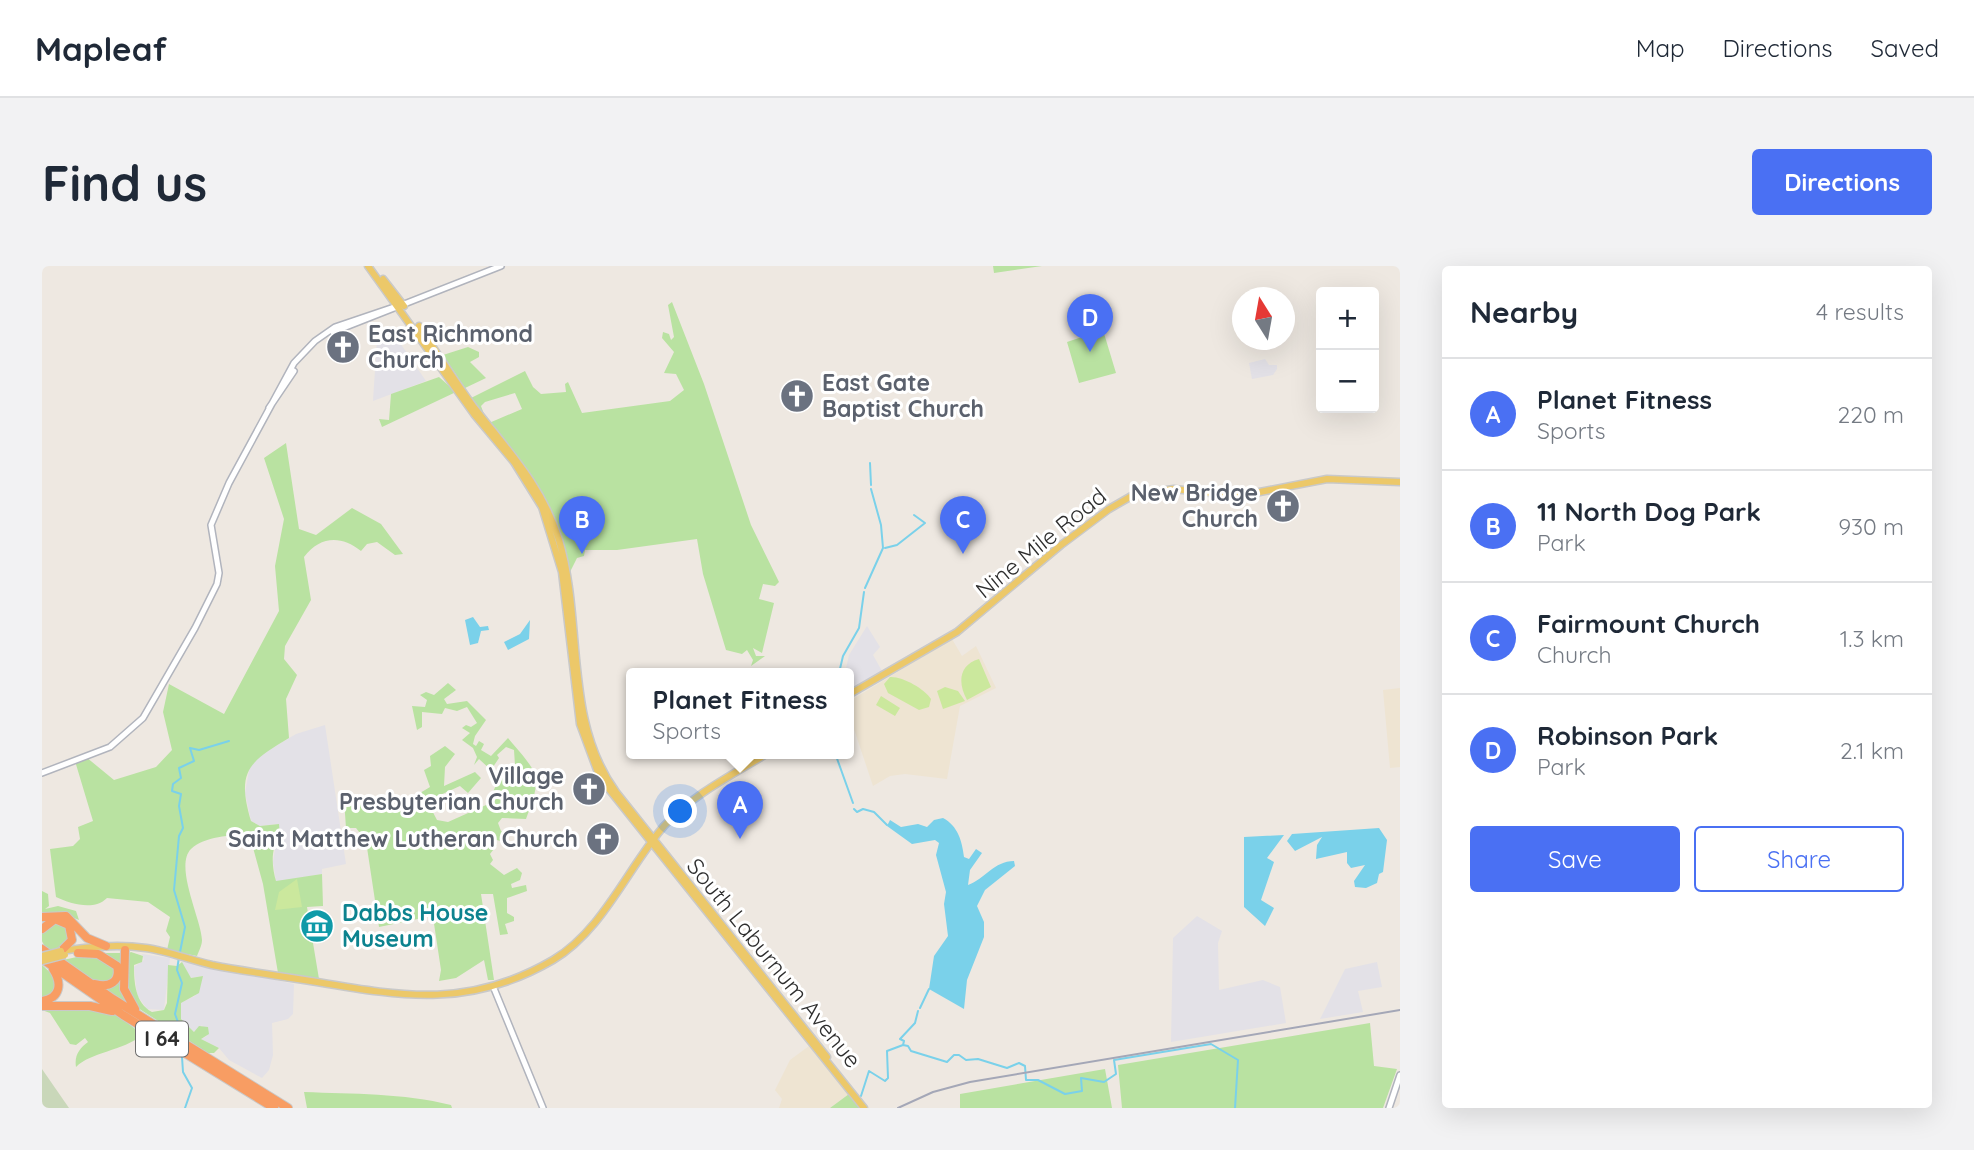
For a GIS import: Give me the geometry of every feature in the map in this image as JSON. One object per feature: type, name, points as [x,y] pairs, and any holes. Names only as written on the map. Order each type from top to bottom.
[{"type":"highway","points":[[42,916],[66,916],[87,938],[106,946]]},
{"type":"highway","points":[[42,929],[53,919],[69,925],[72,940],[63,953]]},
{"type":"highway","points":[[42,943],[43,956]]},
{"type":"highway","points":[[125,950],[124,989],[139,1014]]},
{"type":"highway","points":[[78,953],[104,956],[118,968],[117,977],[111,984],[104,986],[89,983]]},
{"type":"highway","name":"I 64","points":[[43,956],[51,966],[123,1015],[274,1108]]},
{"type":"highway","name":"I 64","points":[[43,956],[288,1108]]},
{"type":"highway","points":[[42,1003],[52,998],[58,989],[59,979],[51,966]]},
{"type":"highway","points":[[42,1003],[95,1006],[123,1015]]},
{"type":"main road","points":[[368,266],[400,305]]},
{"type":"main road","points":[[374,266],[471,403],[519,460],[545,504],[559,538],[568,576],[582,707],[591,746],[612,786],[651,840]]},
{"type":"main road","points":[[42,773],[114,745],[136,726],[152,705],[217,584],[219,573],[211,525],[228,484],[294,363],[315,341],[353,318],[400,305],[501,266]]},
{"type":"main road","name":"Nine Mile Road","points":[[854,692],[957,632],[1040,561],[1129,497],[1165,489],[1239,496],[1327,479],[1400,482]]},
{"type":"main road","points":[[43,956],[106,946],[142,948],[245,971],[416,996],[447,996],[493,986],[553,960],[574,944],[651,840],[684,803],[752,759]]},
{"type":"main road","points":[[651,840],[687,805],[759,759]]},
{"type":"main road","name":"South Laburnum Avenue","points":[[651,840],[674,873],[866,1108]]},
{"type":"main road","name":"South Laburnum Avenue","points":[[651,840],[684,877],[866,1108]]},
{"type":"main road","points":[[674,873],[684,877]]},
{"type":"main road","points":[[63,953],[125,950],[166,953]]},
{"type":"main road","points":[[493,986],[543,1108]]},
{"type":"main road","points":[[1390,1108],[1400,1075]]},
{"type":"shaded area","points":[[396,337],[426,381],[373,401],[377,338],[388,338],[391,341]]},
{"type":"shaded area","points":[[1265,359],[1269,365],[1277,365],[1277,369],[1273,375],[1252,379],[1249,363]]},
{"type":"shaded area","points":[[867,626],[880,647],[873,655],[882,671],[854,687],[854,668],[846,668],[849,655]]},
{"type":"shaded area","points":[[952,639],[962,656],[976,646],[996,688],[960,706],[947,779],[905,774],[890,776],[873,786],[854,729],[854,698]]},
{"type":"shaded area","points":[[1400,688],[1400,767],[1390,768],[1383,690]]},
{"type":"shaded area","points":[[325,725],[346,864],[322,869],[322,874],[276,882],[273,862],[279,824],[260,826],[251,821],[245,793],[250,765],[259,756],[296,734]]},
{"type":"shaded area","points":[[1197,916],[1222,931],[1218,943],[1219,990],[1263,980],[1280,987],[1286,1023],[1171,1042],[1173,938]]},
{"type":"shaded area","points":[[142,954],[170,958],[164,1010],[147,1009],[137,995],[134,967],[144,960]]},
{"type":"shaded area","points":[[182,962],[294,984],[293,1014],[288,1019],[272,1023],[273,1055],[269,1070],[262,1078],[229,1060],[219,1048],[201,1039],[207,1036],[202,1025],[195,1032],[186,1027],[181,1019],[180,1003],[195,996],[202,976],[191,978],[183,967]]},
{"type":"shaded area","points":[[1377,962],[1382,987],[1358,991],[1363,1012],[1320,1019],[1345,969]]},
{"type":"shaded area","points":[[809,1046],[849,1094],[830,1108],[779,1108],[782,1099],[775,1090],[790,1060]]},
{"type":"green space","points":[[993,266],[1042,266],[994,273]]},
{"type":"green space","points":[[672,302],[704,384],[751,525],[779,582],[775,586],[763,584],[759,599],[774,603],[762,653],[753,648],[756,656],[765,656],[751,666],[753,660],[747,650],[742,654],[726,650],[703,574],[697,539],[617,550],[585,550],[584,556],[577,558],[569,574],[547,511],[530,477],[489,423],[522,409],[515,393],[485,402],[481,406],[485,417],[471,398],[525,371],[533,387],[541,394],[566,392],[565,384],[568,382],[582,413],[670,401],[684,390],[676,374],[664,373],[674,352],[662,338],[663,332],[669,334],[671,340],[674,337],[668,305]]},
{"type":"green space","points":[[1103,330],[1116,373],[1079,383],[1067,342]]},
{"type":"green space","points":[[468,347],[479,352],[479,357],[470,362],[486,378],[465,388],[443,355]]},
{"type":"green space","points":[[439,377],[456,392],[382,427],[379,419],[389,420],[391,394]]},
{"type":"green space","points":[[286,443],[299,529],[316,535],[352,508],[381,524],[403,554],[395,555],[377,542],[367,544],[361,551],[346,542],[331,540],[317,545],[304,557],[311,600],[285,646],[284,659],[297,675],[286,699],[289,738],[255,762],[246,779],[245,790],[251,821],[260,826],[279,824],[280,837],[273,858],[276,881],[322,874],[323,906],[307,907],[319,979],[278,973],[263,884],[249,833],[203,841],[191,849],[187,857],[187,880],[202,940],[197,956],[167,950],[170,937],[166,931],[170,917],[148,902],[107,898],[96,904],[82,905],[56,897],[50,849],[73,846],[80,839],[78,827],[93,821],[75,761],[86,757],[114,780],[156,767],[172,750],[163,712],[169,684],[224,714],[279,611],[275,566],[284,519],[264,458]]},
{"type":"green space","points":[[979,659],[991,687],[967,700],[962,688],[962,676],[967,666]]},
{"type":"green space","points":[[890,677],[907,681],[924,691],[931,699],[929,707],[919,710],[888,693],[884,684]]},
{"type":"green space","points":[[448,683],[456,690],[444,699],[447,704],[467,701],[486,720],[473,744],[476,746],[479,741],[484,744],[481,750],[491,756],[508,738],[535,775],[535,793],[526,819],[502,818],[498,823],[501,831],[508,834],[507,843],[490,838],[490,833],[475,831],[474,838],[484,837],[497,845],[490,854],[493,860],[490,864],[504,875],[517,868],[522,873],[520,880],[511,884],[512,888],[526,885],[527,891],[507,898],[507,913],[514,917],[514,921],[505,924],[508,934],[500,935],[493,894],[481,894],[494,980],[488,980],[484,960],[456,978],[439,981],[441,970],[433,917],[427,912],[418,919],[379,927],[366,841],[356,828],[346,828],[344,799],[357,805],[390,802],[390,808],[402,812],[418,807],[420,793],[430,787],[424,770],[431,766],[430,756],[445,746],[455,754],[445,767],[444,786],[475,772],[481,778],[468,793],[460,786],[427,801],[437,820],[448,822],[495,801],[495,788],[507,768],[515,765],[514,750],[506,747],[497,755],[499,758],[491,770],[479,759],[474,765],[477,757],[473,748],[462,740],[470,733],[462,728],[477,723],[467,707],[457,711],[445,708],[442,714],[422,712],[422,727],[417,730],[412,706],[425,707],[427,700],[420,695],[426,692],[434,695]]},
{"type":"green space","points":[[945,687],[958,691],[965,701],[943,709],[937,691]]},
{"type":"green space","points":[[881,696],[900,708],[895,716],[876,705]]},
{"type":"green space","points":[[297,879],[302,907],[275,910],[279,892]]},
{"type":"green space","points":[[42,891],[48,894],[49,906],[45,909],[58,906],[76,911],[79,920],[60,912],[42,914]]},
{"type":"green space","points":[[55,922],[65,926],[69,936],[65,946],[55,950],[45,946],[41,936],[45,926]]},
{"type":"green space","points":[[131,952],[143,956],[142,962],[134,965],[135,985],[142,1003],[152,1012],[164,1010],[167,1003],[168,965],[177,966],[182,962],[191,978],[203,976],[199,993],[181,1003],[181,1019],[194,1032],[199,1026],[208,1027],[209,1034],[201,1039],[219,1048],[214,1053],[208,1053],[138,1008],[127,987]]},
{"type":"green space","points":[[100,953],[122,953],[130,1007],[100,987],[104,988],[120,971]]},
{"type":"green space","points":[[86,955],[98,956],[115,966],[116,976],[105,984],[92,980],[63,960]]},
{"type":"green space","points":[[42,965],[55,977],[55,991],[48,998],[42,997]]},
{"type":"green space","points":[[84,1008],[117,1015],[143,1035],[76,1067],[78,1052],[88,1042],[85,1038],[76,1045],[70,1044],[50,1013],[42,1010]]},
{"type":"green space","points":[[1370,1023],[1374,1066],[1397,1069],[1383,1108],[1122,1108],[1118,1065]]},
{"type":"green space","points":[[42,1069],[69,1108],[42,1108]]},
{"type":"green space","points":[[1105,1069],[1112,1108],[960,1108],[960,1094]]},
{"type":"green space","points":[[304,1092],[396,1096],[433,1101],[451,1105],[452,1108],[307,1108]]},
{"type":"green space","points":[[849,1094],[860,1108],[830,1108]]},
{"type":"water","points":[[473,617],[480,627],[488,626],[489,630],[481,631],[478,643],[470,645],[465,620]]},
{"type":"water","points":[[530,620],[529,639],[508,650],[504,642],[520,634]]},
{"type":"water","points":[[943,818],[958,834],[964,857],[969,859],[976,849],[982,853],[970,870],[968,885],[1001,864],[1014,861],[1015,866],[985,890],[977,906],[984,922],[984,937],[967,980],[964,1009],[929,989],[934,956],[948,936],[944,904],[946,892],[936,855],[939,843],[935,840],[912,844],[887,826],[890,820],[901,827],[918,824],[927,827],[934,820]]},
{"type":"water","points":[[1379,828],[1387,840],[1383,872],[1379,874],[1377,883],[1366,888],[1355,887],[1354,881],[1365,865],[1351,868],[1347,863],[1347,852],[1316,859],[1317,845],[1322,837],[1295,851],[1287,841],[1292,834]]},
{"type":"water","points":[[1284,835],[1267,858],[1274,862],[1261,900],[1274,908],[1265,926],[1244,907],[1244,837]]},
{"type":"waterway","points":[[870,463],[871,485]]},
{"type":"waterway","points":[[865,588],[883,548],[881,525],[871,489]]},
{"type":"waterway","points":[[885,548],[897,545],[925,523],[914,515]]},
{"type":"waterway","points":[[840,668],[843,656],[859,628],[864,592]]},
{"type":"waterway","points":[[180,952],[185,927],[174,890],[179,836],[183,828],[179,806],[181,794],[172,791],[173,784],[181,778],[179,768],[194,761],[190,748],[199,750],[229,741]]},
{"type":"waterway","points":[[837,759],[853,803]]},
{"type":"waterway","points":[[854,809],[857,812],[863,809],[874,812],[887,825]]},
{"type":"waterway","points":[[179,957],[177,970],[182,983],[175,1014],[184,1039]]},
{"type":"waterway","points":[[920,1008],[929,989]]},
{"type":"waterway","points":[[861,1096],[869,1071],[885,1081],[888,1078],[887,1051],[903,1045],[904,1041],[900,1039],[915,1023],[918,1011]]},
{"type":"waterway","points":[[903,1045],[908,1046],[911,1051],[947,1062],[954,1055],[959,1055],[966,1060],[978,1059],[1007,1068],[1019,1063],[1025,1066],[1026,1080],[1038,1080],[1065,1094],[1082,1091],[1081,1078],[1104,1082],[1116,1074],[1114,1060],[1211,1044],[1238,1060],[1235,1108]]},
{"type":"waterway","points":[[182,1057],[183,1072],[192,1088],[185,1108]]},
{"type":"railway","points":[[898,1108],[933,1092],[970,1082],[1400,1010]]},
{"type":"place","name":"East Richmond Church","points":[[343,347]]},
{"type":"place","name":"Robinson Park","points":[[1090,352]]},
{"type":"place","name":"East Gate Baptist Church","points":[[797,396]]},
{"type":"place","name":"New Bridge Church","points":[[1283,506]]},
{"type":"place","name":"11 North Dog Park","points":[[582,554]]},
{"type":"place","name":"Fairmount Church","points":[[963,554]]},
{"type":"place","name":"Village Presbyterian Church","points":[[589,789]]},
{"type":"place","name":"Saint Matthew Lutheran Church","points":[[603,839]]},
{"type":"place","name":"Planet Fitness","points":[[740,839]]},
{"type":"place","name":"Dabbs House Museum","points":[[317,926]]}]
